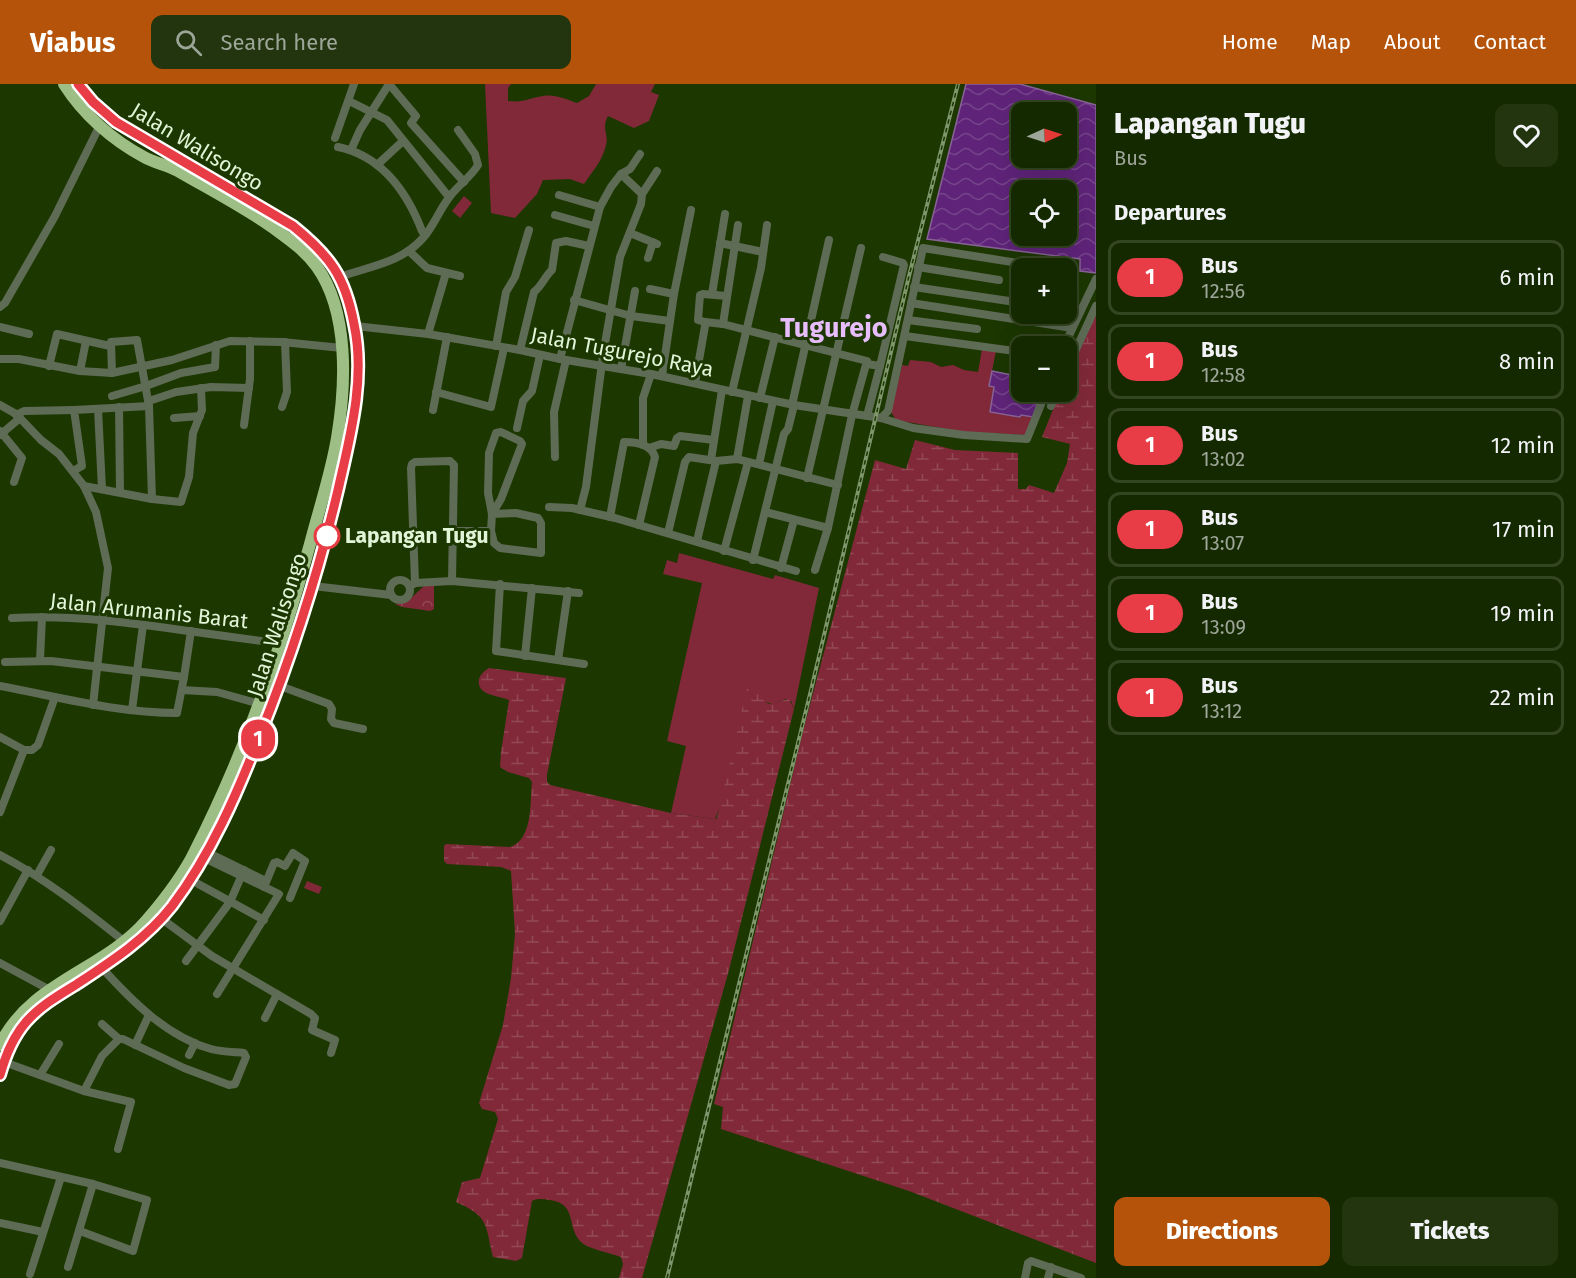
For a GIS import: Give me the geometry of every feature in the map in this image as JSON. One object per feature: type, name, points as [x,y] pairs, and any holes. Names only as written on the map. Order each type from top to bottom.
[{"type":"highway","name":"Jalan Walisongo","points":[[0,1045],[15,1019],[50,990],[125,942],[146,921],[184,871],[195,851],[240,757],[292,611],[337,439],[342,394],[342,348],[336,308],[329,288],[316,266],[296,244],[250,213],[174,169],[144,157],[82,109],[64,84]]},
{"type":"highway","name":"Jalan Walisongo","points":[[0,1076],[16,1037],[26,1023],[38,1011],[135,944],[162,919],[191,880],[206,855],[246,773],[280,686],[313,586],[351,434],[359,366],[355,326],[340,278],[331,262],[316,245],[293,226],[116,122],[93,102],[78,84]]},
{"type":"highway","points":[[315,524],[329,527]]},
{"type":"street","points":[[334,138],[354,84]]},
{"type":"street","points":[[351,150],[360,130],[389,84],[416,116],[411,123],[464,182]]},
{"type":"street","points":[[349,101],[387,120],[449,197]]},
{"type":"street","points":[[0,307],[55,216],[100,125]]},
{"type":"street","points":[[340,278],[396,259],[424,237],[449,197],[477,166],[478,161],[458,130]]},
{"type":"street","points":[[377,165],[403,141]]},
{"type":"street","points":[[338,147],[351,150],[387,172],[413,207],[422,231]]},
{"type":"street","points":[[555,457],[554,412],[574,300],[594,226],[600,207],[611,187],[621,174],[630,169],[640,154]]},
{"type":"street","points":[[580,510],[620,257],[641,204],[642,194],[657,171]]},
{"type":"street","points":[[621,174],[642,194]]},
{"type":"street","points":[[559,195],[600,207]]},
{"type":"street","points":[[663,376],[674,294],[691,210]]},
{"type":"street","points":[[712,294],[725,214]]},
{"type":"street","points":[[555,215],[594,226]]},
{"type":"street","points":[[723,324],[738,225]]},
{"type":"street","points":[[732,392],[747,331],[767,225]]},
{"type":"street","points":[[436,392],[490,408],[493,405],[506,292],[515,277],[529,230]]},
{"type":"street","points":[[630,233],[655,243],[648,258]]},
{"type":"street","points":[[753,560],[793,405],[829,240]]},
{"type":"street","points":[[520,350],[534,292],[543,284],[552,270],[557,242],[566,241],[589,246]]},
{"type":"street","points":[[720,243],[763,252]]},
{"type":"street","points":[[881,418],[888,411],[923,248],[1011,262]]},
{"type":"street","points":[[807,478],[861,249]]},
{"type":"street","points":[[409,251],[426,268],[460,276]]},
{"type":"street","points":[[867,416],[904,265],[883,257]]},
{"type":"street","points":[[918,267],[999,280]]},
{"type":"street","points":[[428,334],[446,273]]},
{"type":"street","points":[[1068,336],[1096,279]]},
{"type":"street","points":[[914,286],[1011,301]]},
{"type":"street","points":[[650,289],[674,294]]},
{"type":"street","points":[[621,369],[635,291]]},
{"type":"street","points":[[727,296],[700,295],[698,320],[836,352],[880,366]]},
{"type":"street","points":[[574,300],[630,316],[670,321]]},
{"type":"street","points":[[911,303],[1072,328]]},
{"type":"street","points":[[1077,347],[1096,306]]},
{"type":"street","points":[[908,320],[977,329]]},
{"type":"street","points":[[695,383],[705,322]]},
{"type":"street","name":"Jalan Tugurejo Raya","points":[[355,326],[428,334],[520,350],[563,360],[663,376],[793,405],[881,418],[913,428],[964,435],[1027,439],[1042,402]]},
{"type":"street","points":[[0,327],[29,333]]},
{"type":"street","points":[[868,328],[888,332]]},
{"type":"street","points":[[49,366],[57,334],[110,346]]},
{"type":"street","points":[[905,336],[1011,350]]},
{"type":"street","points":[[433,410],[447,337]]},
{"type":"street","points":[[760,398],[775,337]]},
{"type":"street","points":[[112,373],[111,342],[137,340],[149,404],[152,499]]},
{"type":"street","points":[[80,371],[86,341]]},
{"type":"street","points":[[0,359],[19,359],[80,371],[112,373],[141,368],[230,341],[285,342],[342,348]]},
{"type":"street","points":[[244,425],[249,388],[250,341]]},
{"type":"street","points":[[282,407],[287,392],[285,342]]},
{"type":"street","points":[[112,396],[181,373],[215,367],[216,345]]},
{"type":"street","points":[[517,428],[523,400],[532,391],[540,355]]},
{"type":"street","points":[[815,570],[828,528],[852,415],[867,362]]},
{"type":"street","points":[[639,525],[655,457],[646,446],[643,398],[651,374]]},
{"type":"street","points":[[14,482],[22,458],[1,433],[24,411],[98,409],[149,404],[172,393],[201,388],[249,388]]},
{"type":"street","points":[[84,486],[152,499],[182,502],[189,477],[192,442],[202,410],[201,388]]},
{"type":"street","points":[[697,541],[714,460],[714,440],[722,390]]},
{"type":"street","points":[[737,459],[748,396]]},
{"type":"street","points":[[759,464],[773,401]]},
{"type":"street","points":[[1051,406],[1053,402]]},
{"type":"street","points":[[0,405],[18,416],[41,440],[59,454],[84,486],[96,512],[108,563],[93,705]]},
{"type":"street","points":[[119,407],[120,492]]},
{"type":"street","points":[[98,409],[102,489]]},
{"type":"street","points":[[73,471],[82,466],[75,410]]},
{"type":"street","points":[[174,418],[200,416]]},
{"type":"street","points":[[501,432],[522,444],[501,499],[492,514],[516,513],[538,518],[541,524],[542,550],[539,554],[500,548],[494,543],[488,493],[489,453],[496,433],[501,432]]},
{"type":"street","points":[[610,517],[624,442],[646,446],[661,444],[674,446],[680,436],[714,440]]},
{"type":"street","points":[[668,533],[686,458],[737,459],[838,485]]},
{"type":"street","points":[[313,586],[391,595],[397,600],[405,600],[410,594],[412,585],[411,468],[415,462],[450,461],[454,465],[452,581]]},
{"type":"street","points":[[724,550],[748,462]]},
{"type":"street","points":[[549,507],[568,508],[610,517],[796,571]]},
{"type":"street","points":[[765,512],[828,528]]},
{"type":"street","points":[[781,568],[794,520]]},
{"type":"street","points":[[453,529],[491,529]]},
{"type":"street","points":[[391,595],[390,586],[396,581],[404,580],[412,585],[452,581],[579,593]]},
{"type":"street","points":[[500,584],[496,651],[584,664]]},
{"type":"street","points":[[525,656],[532,588]]},
{"type":"street","points":[[558,660],[568,591]]},
{"type":"street","points":[[40,660],[42,617]]},
{"type":"street","name":"Jalan Arumanis Barat","points":[[12,618],[102,620],[281,643]]},
{"type":"street","points":[[132,711],[143,625]]},
{"type":"street","points":[[0,686],[93,705],[132,711],[175,713],[178,711],[191,631]]},
{"type":"street","points":[[5,662],[40,660],[184,677]]},
{"type":"street","points":[[280,686],[329,704],[332,709],[331,719],[334,723],[363,729]]},
{"type":"street","points":[[182,690],[217,692],[260,704]]},
{"type":"street","points":[[0,737],[24,750],[32,750],[38,745],[55,697]]},
{"type":"street","points":[[0,812],[4,790],[24,750]]},
{"type":"street","points":[[37,875],[51,850]]},
{"type":"street","points":[[265,884],[274,863],[285,866],[293,853],[304,859],[290,898]]},
{"type":"street","points":[[0,855],[37,875],[77,903],[125,942]]},
{"type":"street","points":[[206,855],[265,884],[279,894],[217,994]]},
{"type":"street","points":[[0,921],[28,870]]},
{"type":"street","points":[[186,961],[230,902],[243,874]]},
{"type":"street","points":[[191,880],[264,920]]},
{"type":"street","points":[[162,919],[196,945],[315,1017],[312,1030],[335,1040],[331,1053]]},
{"type":"street","points":[[0,963],[50,990]]},
{"type":"street","points":[[102,968],[149,1015],[195,1043],[246,1055],[235,1084],[229,1085],[119,1040],[102,1024]]},
{"type":"street","points":[[265,1018],[277,994]]},
{"type":"street","points":[[135,1045],[149,1015]]},
{"type":"street","points":[[84,1091],[102,1056],[119,1040]]},
{"type":"street","points":[[189,1055],[195,1043]]},
{"type":"street","points":[[40,1075],[59,1044]]},
{"type":"street","points":[[4,1062],[84,1091],[129,1102],[131,1105],[118,1149]]},
{"type":"street","points":[[0,1163],[93,1184],[147,1200],[133,1251],[80,1231]]},
{"type":"street","points":[[30,1274],[61,1177]]},
{"type":"street","points":[[68,1267],[93,1184]]},
{"type":"street","points":[[0,1223],[43,1232]]},
{"type":"street","points":[[1024,1278],[1031,1262],[1081,1278]]},
{"type":"street","points":[[1048,1278],[1049,1267]]},
{"type":"green space","points":[[485,84],[511,84],[508,88],[508,101],[547,96],[560,97],[577,103],[589,96],[596,84],[655,84],[651,92],[659,95],[649,121],[634,128],[608,116],[605,124],[607,141],[605,150],[584,184],[570,179],[543,180],[537,194],[515,218],[491,213]]},
{"type":"green space","points":[[464,196],[472,203],[460,218],[452,211]]},
{"type":"green space","points":[[1096,313],[1096,1263],[909,1191],[721,1129],[723,1107],[714,1104],[802,735],[875,460],[906,469],[915,440],[955,450],[1018,453],[1018,489],[1026,489],[1029,485],[1054,493],[1067,463],[1070,444],[1042,437],[1056,402],[1077,402],[1077,354]]},
{"type":"green space","points":[[982,349],[996,351],[989,386],[994,387],[1020,417],[1021,415],[1033,417],[1026,435],[964,432],[896,420],[891,412],[902,365],[908,366],[910,360],[931,362],[941,367],[953,365],[964,370],[978,372]]},
{"type":"green space","points":[[679,553],[773,579],[775,575],[819,588],[794,709],[791,701],[786,699],[773,704],[765,702],[715,819],[671,813],[686,746],[667,741],[702,583],[663,574],[667,560],[677,563]]},
{"type":"green space","points":[[424,586],[434,586],[434,609],[430,611],[395,604],[408,601]]},
{"type":"green space","points":[[489,668],[566,678],[547,775],[547,782],[550,785],[671,813],[715,819],[747,688],[760,689],[765,702],[769,704],[789,699],[794,709],[729,970],[642,1278],[619,1278],[623,1264],[621,1257],[594,1249],[581,1242],[574,1230],[568,1211],[559,1202],[543,1199],[532,1201],[522,1258],[516,1261],[493,1257],[487,1229],[481,1218],[475,1212],[456,1202],[462,1182],[480,1178],[498,1119],[495,1112],[482,1109],[479,1103],[503,1025],[515,934],[511,871],[501,867],[447,864],[444,861],[444,846],[446,844],[510,847],[523,837],[527,829],[531,800],[532,782],[529,778],[508,772],[500,767],[509,700],[481,689],[479,679]]},
{"type":"green space","points":[[307,881],[322,887],[319,894],[304,888]]},
{"type":"water","points":[[966,84],[1020,84],[1096,105],[1096,273],[1080,271],[1080,259],[927,239]]},
{"type":"water","points":[[992,371],[1011,375],[1011,402],[1038,402],[1033,417],[990,412],[994,387],[989,386]]},
{"type":"railway","points":[[667,1278],[812,686],[909,276],[958,84]]},
{"type":"bus line","name":"1","points":[[0,1075],[16,1037],[26,1023],[51,1000],[102,968],[150,931],[162,919],[191,880],[204,858],[246,773],[280,686],[313,586],[351,434],[359,366],[355,326],[348,298],[331,262],[316,245],[293,226],[116,122],[93,102],[78,84]]},
{"type":"place","name":"Lapangan Tugu","points":[[327,536]]},
{"type":"district","name":"Tugurejo","points":[[834,328]]}]
